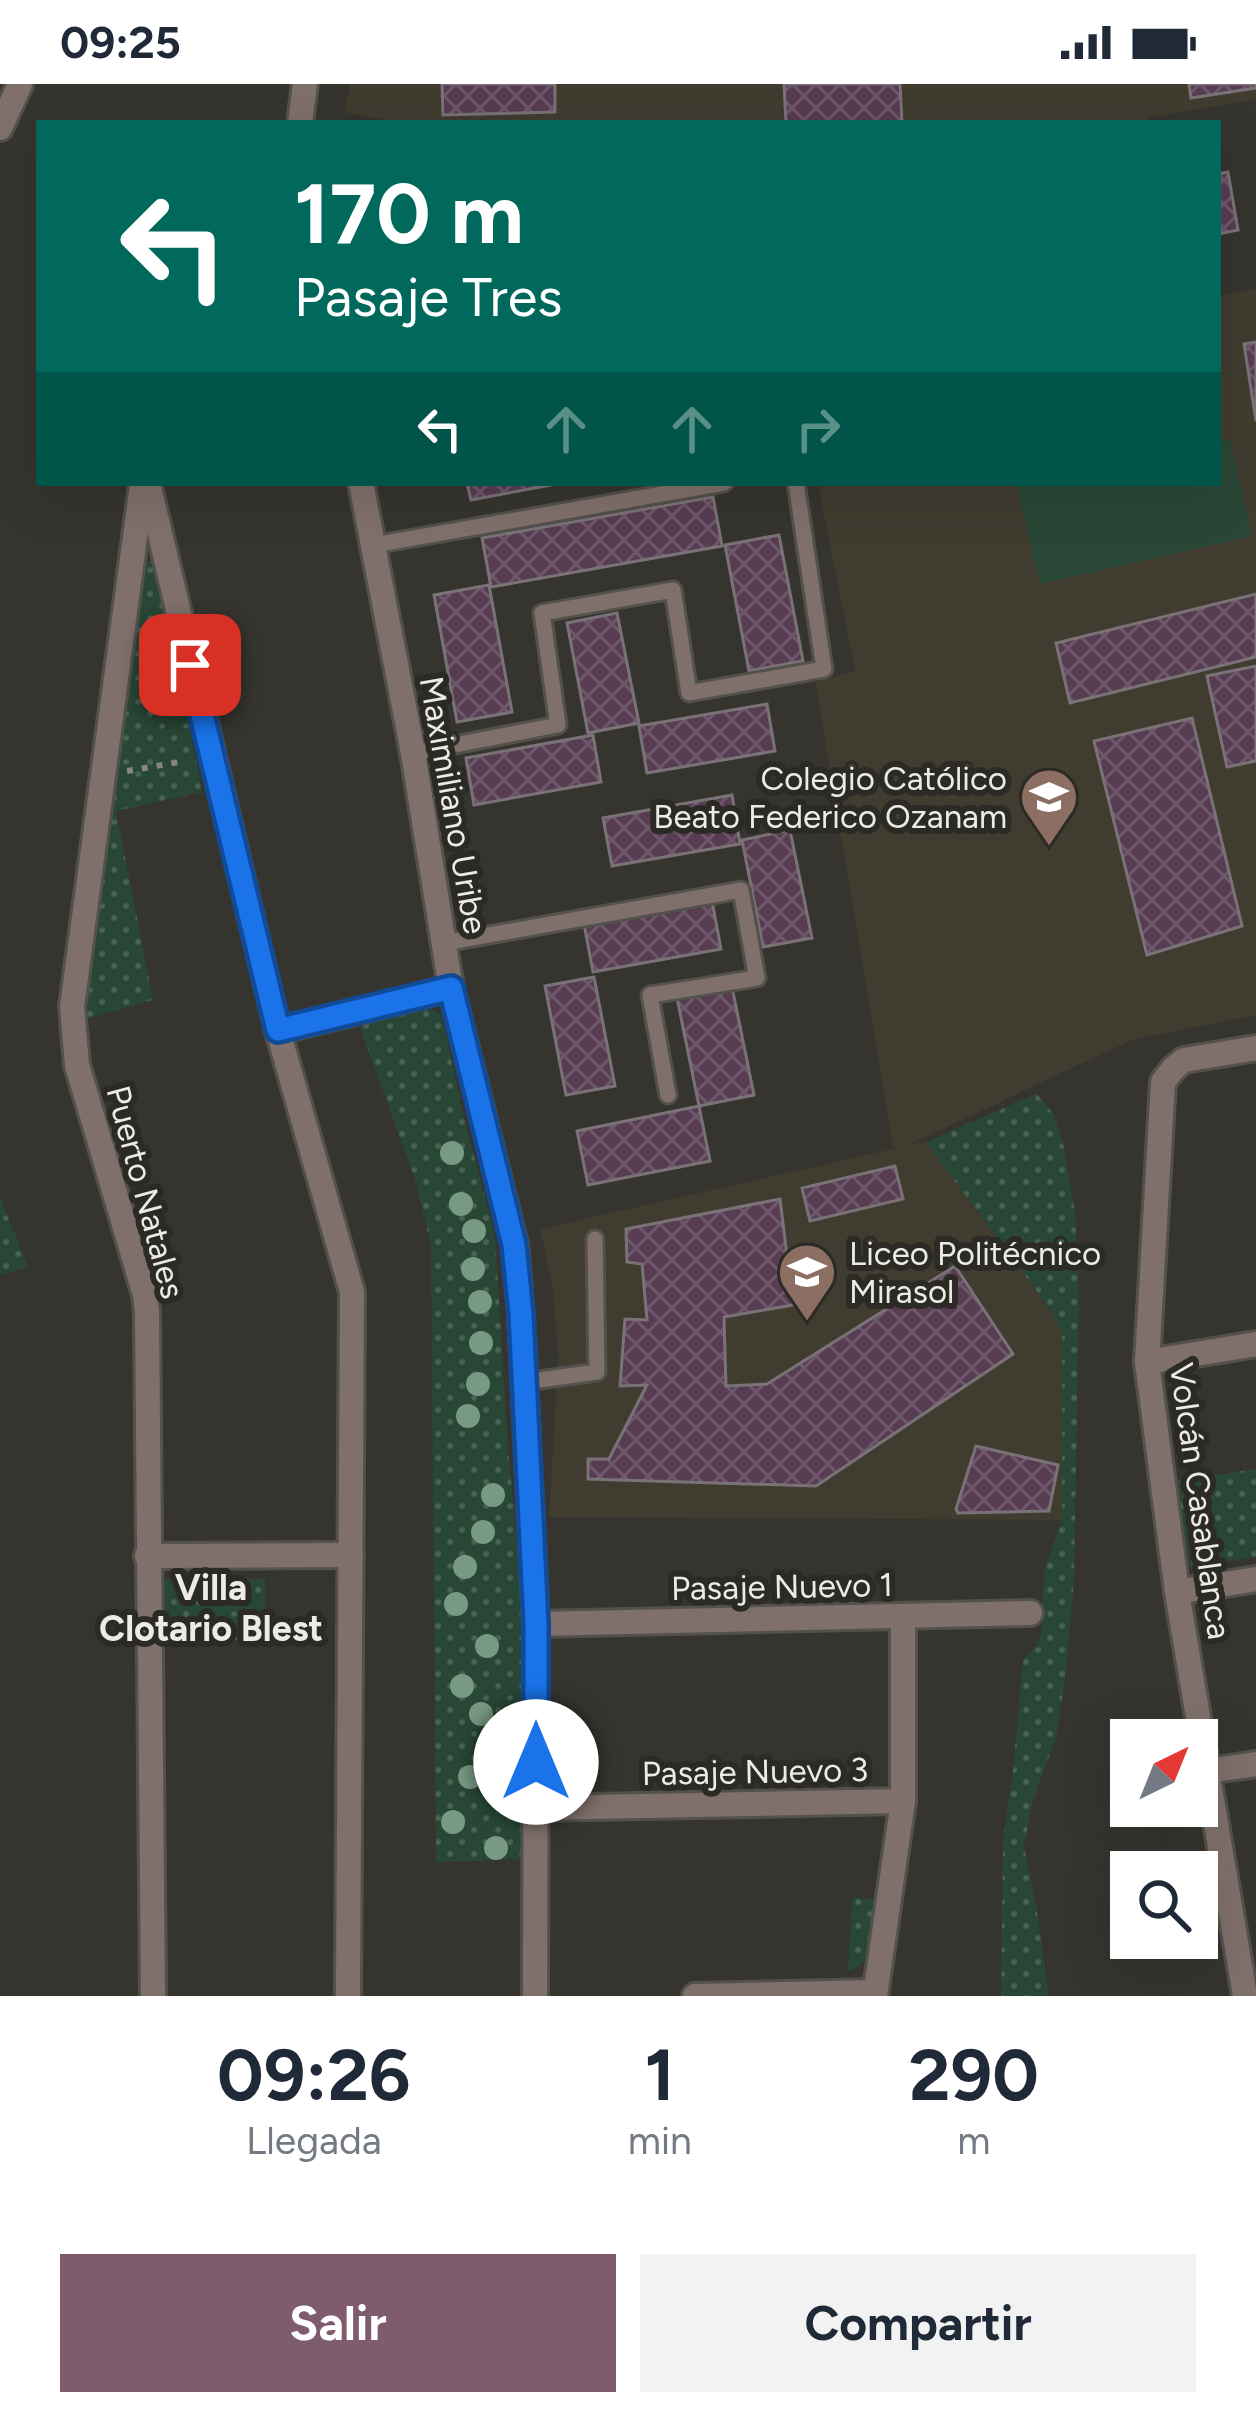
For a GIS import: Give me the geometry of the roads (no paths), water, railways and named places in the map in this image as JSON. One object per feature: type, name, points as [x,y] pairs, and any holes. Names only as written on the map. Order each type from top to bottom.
[{"type":"street","points":[[0,128],[20,84]]},
{"type":"street","name":"Puerto Natales","points":[[145,486],[72,1007],[77,1065],[147,1313],[153,1996]]},
{"type":"street","points":[[146,486],[278,1030],[352,1292],[348,1996]]},
{"type":"street","name":"Maximiliano Uribe","points":[[362,486],[413,753],[451,988],[514,1245],[536,1624],[535,1996]]},
{"type":"street","points":[[278,1030],[451,988]]},
{"type":"street","name":"Volcán Casablanca","points":[[1199,1719],[1147,1362],[1163,1082],[1184,1060],[1256,1048]]},
{"type":"street","points":[[1147,1362],[1256,1345]]},
{"type":"street","points":[[147,1556],[351,1555]]},
{"type":"street","points":[[1178,1592],[1256,1579]]},
{"type":"street","name":"Pasaje Nuevo 1","points":[[536,1624],[1030,1613]]},
{"type":"street","points":[[694,1996],[875,1994],[903,1801],[902,1616]]},
{"type":"street","points":[[1218,1770],[1256,1764]]},
{"type":"street","name":"Pasaje Nuevo 3","points":[[536,1808],[903,1801]]},
{"type":"street","name":"Volcán Casablanca","points":[[1218,1820],[1246,1955],[1246,1996]]},
{"type":"lane","points":[[374,545],[707,486]]},
{"type":"lane","points":[[413,753],[558,725],[542,613],[673,590],[689,693],[824,669],[796,486]]},
{"type":"lane","points":[[444,943],[741,890],[757,978],[650,995],[668,1094]]},
{"type":"lane","points":[[524,1382],[597,1372],[595,1239]]},
{"type":"place","name":"Colegio Católico Beato Federico Ozanam","points":[[1049,848]]},
{"type":"place","name":"Liceo Politécnico Mirasol","points":[[807,1323]]},
{"type":"district","name":"Villa Clotario Blest","points":[[211,1608]]}]
